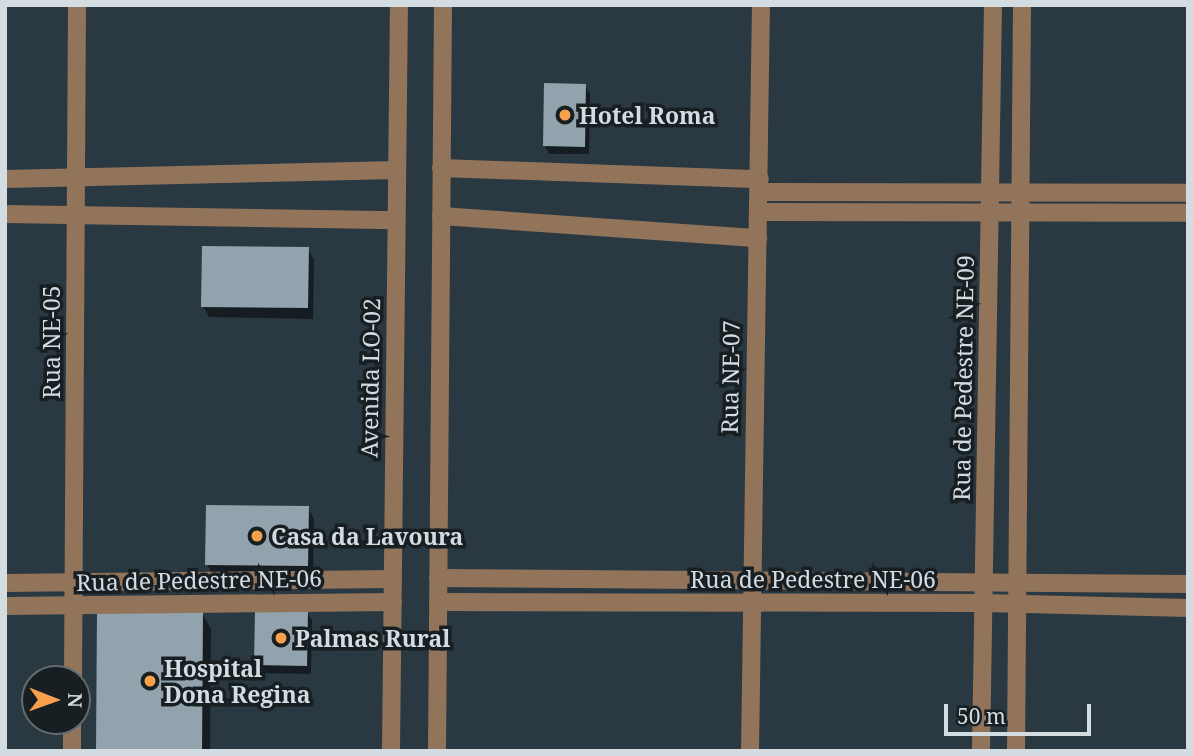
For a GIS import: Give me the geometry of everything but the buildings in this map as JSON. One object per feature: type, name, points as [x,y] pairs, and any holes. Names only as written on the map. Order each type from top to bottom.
[{"type":"street","name":"Rua NE-05","points":[[73,665],[77,5]]},
{"type":"street","name":"Avenida LO-02","points":[[391,751],[399,5]]},
{"type":"street","points":[[436,751],[443,5]]},
{"type":"street","name":"Rua NE-07","points":[[750,751],[750,605],[761,5]]},
{"type":"street","name":"Rua de Pedestre NE-09","points":[[981,751],[993,5]]},
{"type":"street","points":[[1016,751],[1022,5]]},
{"type":"street","points":[[441,167],[759,185],[991,192],[1188,193]]},
{"type":"street","points":[[5,179],[397,170]]},
{"type":"street","points":[[758,212],[1188,213]]},
{"type":"street","points":[[5,215],[397,220]]},
{"type":"street","points":[[441,216],[758,238]]},
{"type":"street","name":"Rua de Pedestre NE-06","points":[[438,578],[1188,584]]},
{"type":"street","name":"Rua de Pedestre NE-06","points":[[5,583],[393,579]]},
{"type":"street","name":"Rua de Pedestre NE-06","points":[[5,606],[393,602]]},
{"type":"street","name":"Rua de Pedestre NE-06","points":[[438,602],[750,605],[983,603],[1017,606],[1188,607]]},
{"type":"place","name":"Hotel Roma","points":[[565,115]]},
{"type":"place","name":"Casa da Lavoura","points":[[257,536]]},
{"type":"place","name":"Palmas Rural","points":[[281,638]]},
{"type":"place","name":"Hospital Dona Regina","points":[[150,681]]}]
